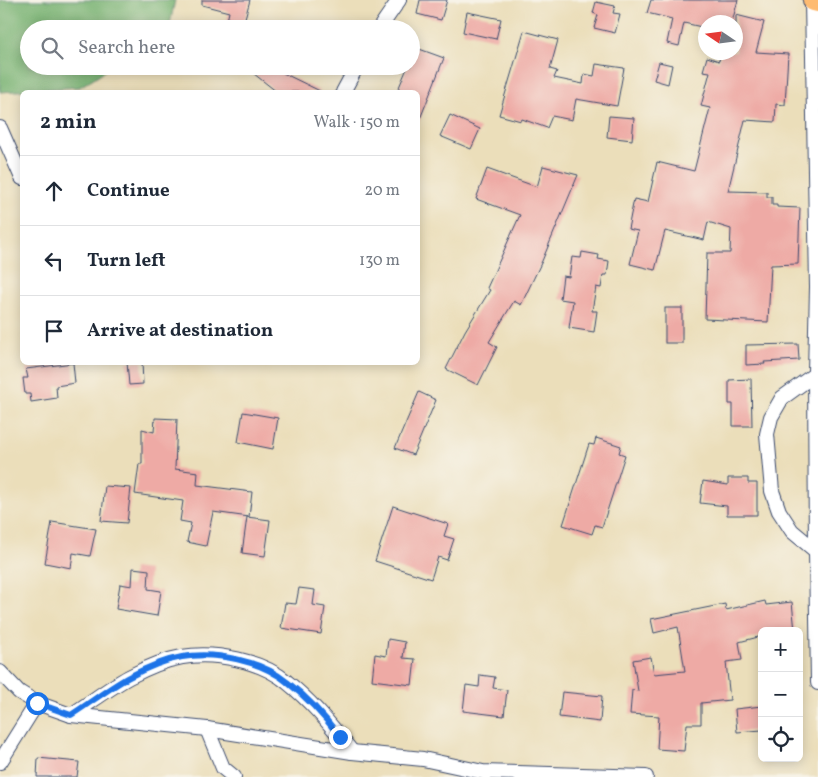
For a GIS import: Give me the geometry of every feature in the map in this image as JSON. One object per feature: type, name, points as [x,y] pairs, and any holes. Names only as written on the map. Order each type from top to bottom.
[{"type":"main road","points":[[813,0],[818,1]]},
{"type":"street","points":[[385,20],[399,0]]},
{"type":"street","points":[[813,0],[817,287],[816,552],[818,683]]},
{"type":"street","points":[[344,90],[352,75]]},
{"type":"street","points":[[0,128],[20,173]]},
{"type":"street","points":[[816,552],[792,531],[779,510],[772,491],[768,434],[771,417],[782,398],[817,372]]},
{"type":"street","points":[[71,715],[129,677],[154,666],[182,657],[210,656],[238,659],[265,668],[287,681],[328,722],[352,752]]},
{"type":"street","points":[[0,672],[19,692],[37,703],[71,715],[119,722],[207,729],[352,752],[423,759],[478,774],[646,777]]},
{"type":"street","points":[[0,762],[37,703]]},
{"type":"street","points":[[207,729],[223,768],[234,777]]},
{"type":"green space","points":[[0,0],[175,0],[171,20],[20,20],[20,75],[98,75],[80,87],[0,92]]},
{"type":"building","points":[[202,0],[250,0],[244,20],[227,20],[229,12],[202,5]]},
{"type":"building","points":[[420,0],[447,0],[441,20],[417,14]]},
{"type":"building","points":[[651,0],[738,0],[734,15],[698,15],[698,26],[684,23],[679,46],[667,43],[672,19],[647,13]]},
{"type":"building","points":[[596,2],[615,6],[613,13],[620,14],[615,33],[594,28],[598,15],[593,13]]},
{"type":"building","points":[[467,12],[501,19],[496,39],[463,32]]},
{"type":"building","points":[[743,17],[764,22],[756,52],[788,54],[785,105],[776,104],[775,122],[745,120],[728,191],[767,192],[767,197],[772,197],[772,205],[800,208],[798,264],[771,265],[768,322],[705,319],[707,253],[730,253],[731,229],[708,222],[704,240],[665,231],[655,270],[630,264],[638,231],[628,229],[634,199],[648,202],[657,162],[694,171],[710,108],[701,106],[710,72],[703,71],[706,60],[743,60]]},
{"type":"building","points":[[524,31],[558,40],[550,69],[557,71],[554,78],[583,84],[584,74],[594,76],[596,64],[624,68],[617,106],[576,99],[572,120],[552,116],[547,128],[522,119],[521,121],[499,115]]},
{"type":"building","points":[[420,49],[444,58],[420,119],[420,90],[398,90],[404,75],[420,75]]},
{"type":"building","points":[[659,62],[672,65],[668,84],[654,80]]},
{"type":"building","points":[[255,75],[287,75],[318,90],[274,90]]},
{"type":"building","points":[[450,115],[480,129],[471,149],[440,136]]},
{"type":"building","points":[[609,116],[634,118],[632,140],[607,137]]},
{"type":"building","points":[[543,166],[578,175],[542,261],[521,305],[514,301],[489,342],[497,347],[478,385],[446,369],[465,331],[490,290],[487,288],[520,215],[476,199],[487,169],[537,187]]},
{"type":"building","points":[[582,252],[599,255],[598,259],[609,261],[607,275],[603,275],[601,288],[596,287],[592,311],[597,311],[594,332],[569,328],[573,301],[560,299],[563,276],[569,277],[572,257],[581,258]]},
{"type":"building","points":[[665,308],[682,308],[682,343],[665,343]]},
{"type":"building","points":[[798,344],[799,360],[746,365],[746,345]]},
{"type":"building","points":[[73,365],[75,383],[56,386],[57,398],[31,402],[30,394],[25,394],[23,378],[28,378],[26,369]]},
{"type":"building","points":[[127,365],[142,365],[143,384],[129,385]]},
{"type":"building","points":[[751,379],[752,426],[733,426],[733,404],[729,404],[729,380]]},
{"type":"building","points":[[419,392],[436,400],[413,455],[395,448]]},
{"type":"building","points":[[243,412],[278,418],[273,449],[238,442]]},
{"type":"building","points":[[155,418],[177,419],[175,469],[198,472],[197,485],[252,492],[249,517],[213,512],[206,546],[187,542],[191,523],[180,521],[183,501],[135,494],[139,464],[142,464],[142,429],[154,432]]},
{"type":"building","points":[[596,438],[621,446],[619,453],[625,455],[602,527],[595,525],[592,534],[563,525],[589,444],[594,445]]},
{"type":"building","points":[[728,478],[748,478],[748,483],[757,483],[757,515],[727,515],[727,506],[700,503],[703,481],[728,485]]},
{"type":"building","points":[[105,486],[131,488],[127,523],[101,521]]},
{"type":"building","points":[[393,506],[448,524],[444,536],[454,539],[447,560],[438,557],[431,579],[375,561]]},
{"type":"building","points":[[247,517],[270,520],[265,556],[242,553]]},
{"type":"building","points":[[52,522],[96,529],[90,556],[73,553],[71,568],[45,563]]},
{"type":"building","points":[[133,568],[149,570],[148,589],[161,591],[157,616],[116,609],[120,584],[132,586]]},
{"type":"building","points":[[299,588],[315,590],[313,605],[325,607],[321,634],[281,628],[285,603],[296,604]]},
{"type":"building","points":[[765,601],[766,605],[792,602],[795,627],[758,627],[758,637],[739,642],[742,660],[726,662],[730,700],[701,703],[701,724],[687,724],[684,751],[657,749],[659,716],[630,714],[632,690],[638,691],[633,660],[651,657],[654,674],[685,671],[678,627],[654,633],[651,619],[725,604],[726,610]]},
{"type":"building","points":[[388,639],[405,642],[403,658],[415,659],[412,685],[372,680],[375,654],[386,656]]},
{"type":"building","points":[[480,675],[495,677],[493,688],[507,690],[504,716],[463,711],[466,685],[479,687]]},
{"type":"building","points":[[562,692],[602,696],[600,722],[559,717]]},
{"type":"building","points":[[758,706],[758,730],[737,732],[735,709]]},
{"type":"building","points":[[38,758],[79,762],[77,777],[37,777]]},
{"type":"route","points":[[37,703],[71,715],[129,677],[154,666],[182,657],[210,656],[238,659],[265,668],[287,681],[328,722],[340,737]]}]
